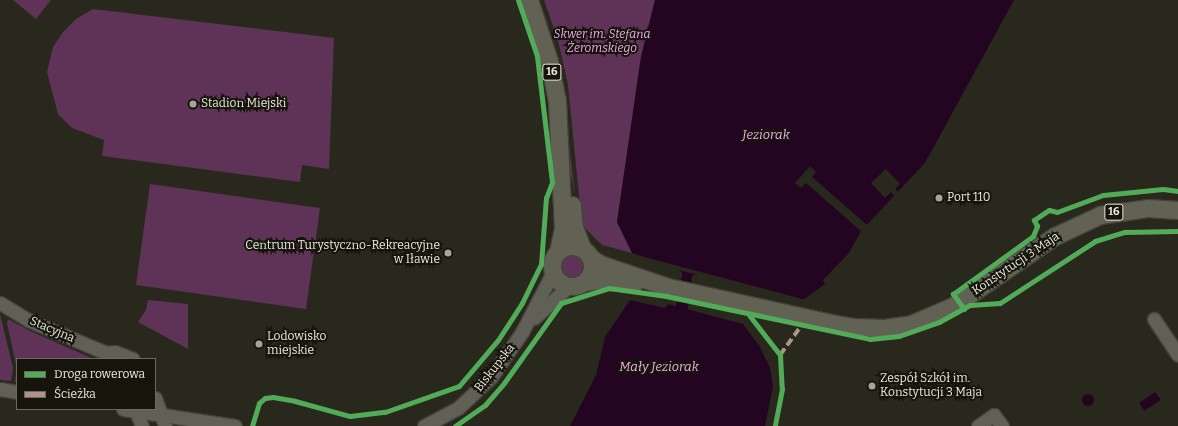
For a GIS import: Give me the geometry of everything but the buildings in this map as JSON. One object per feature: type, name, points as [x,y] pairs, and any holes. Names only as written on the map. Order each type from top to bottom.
[{"type":"main road","name":"16","points":[[529,0],[549,61],[560,146],[563,228],[558,251],[553,259],[553,272]]},
{"type":"main road","name":"16","points":[[560,146],[566,168],[574,227],[587,253],[592,271],[586,282],[569,286]]},
{"type":"main road","name":"Konstytucji 3 Maja","points":[[586,282],[597,280],[668,287],[852,327],[904,325],[931,317],[953,306],[1055,236],[1082,222],[1124,210],[1148,208],[1178,210]]},
{"type":"main road","name":"16","points":[[558,251],[570,246],[587,253]]},
{"type":"main road","name":"Konstytucji 3 Maja","points":[[587,253],[600,264],[668,287]]},
{"type":"main road","points":[[553,272],[557,279],[569,286]]},
{"type":"street","name":"Biskupska","points":[[424,426],[443,418],[475,395],[491,377],[522,332],[553,272]]},
{"type":"street","name":"Biskupska","points":[[522,332],[546,306],[569,286]]},
{"type":"street","name":"Stacyjna","points":[[0,303],[28,320],[109,356],[115,352],[130,358]]},
{"type":"street","points":[[1154,319],[1178,355]]},
{"type":"street","points":[[156,401],[162,420]]},
{"type":"street","points":[[136,410],[162,420],[195,420],[235,426]]},
{"type":"street","points":[[136,410],[142,426]]},
{"type":"street","points":[[978,426],[994,415],[1002,426]]},
{"type":"street","points":[[180,426],[195,420]]},
{"type":"green space","points":[[13,0],[51,0],[36,19]]},
{"type":"green space","points":[[536,0],[539,0],[546,18],[560,68],[575,195]]},
{"type":"green space","name":"Skwer im. Stefana Żeromskiego","points":[[544,0],[655,0],[641,57],[617,222],[632,253],[602,245],[582,225],[568,85],[558,40]]},
{"type":"green space","name":"Stadion Miejski","points":[[93,9],[334,38],[329,169],[302,165],[300,182],[102,156],[104,140],[72,128],[58,114],[47,72],[53,47],[63,32],[76,19]]},
{"type":"green space","points":[[150,184],[320,208],[306,309],[136,285]]},
{"type":"green space","points":[[572,252],[582,256],[586,266],[582,276],[572,280],[562,276],[558,266],[562,256]]},
{"type":"green space","points":[[148,300],[188,304],[188,349],[138,322],[146,310]]},
{"type":"green space","points":[[0,314],[13,368],[11,381],[0,380]]},
{"type":"green space","points":[[8,319],[30,331],[92,358],[16,358],[16,364],[7,323]]},
{"type":"water","name":"Jeziorak","points":[[655,0],[1014,0],[925,163],[861,231],[849,253],[823,280],[825,284],[803,300],[699,273],[692,276],[691,283],[682,281],[682,273],[678,268],[632,253],[617,222],[641,57]]},
{"type":"water","name":"Mały Jeziorak","points":[[630,300],[665,308],[668,304],[743,324],[760,347],[770,368],[773,387],[765,426],[570,426],[596,375],[605,337]]},
{"type":"water","points":[[1155,392],[1161,400],[1144,411],[1139,403]]},
{"type":"water","points":[[1086,394],[1090,394],[1094,400],[1090,406],[1086,406],[1082,402],[1082,398]]},
{"type":"pier","points":[[810,166],[816,172],[812,177],[867,225],[861,231],[806,183],[801,188],[795,183]]},
{"type":"pier","points":[[886,169],[900,184],[895,189],[898,192],[894,196],[891,192],[885,198],[871,183]]},
{"type":"pier","points":[[629,253],[806,300],[803,302],[671,268]]},
{"type":"waterway","points":[[682,307],[686,282]]},
{"type":"marked path","points":[[780,355],[801,326]]},
{"type":"cycle path","points":[[252,426],[259,403],[265,398],[273,397],[295,401],[350,416],[385,412],[459,386],[498,340],[522,303],[541,264],[546,198],[552,182],[537,56],[518,0]]},
{"type":"cycle path","points":[[964,309],[953,294],[1033,236],[1037,226],[1034,220],[1049,210],[1057,212],[1103,195],[1163,189],[1178,191]]},
{"type":"cycle path","points":[[455,426],[485,405],[504,383],[561,303],[609,288],[666,296],[870,339],[899,336],[939,322],[970,305],[1000,303],[1095,241],[1125,232],[1178,231]]},
{"type":"cycle path","points":[[749,315],[780,355],[782,389],[775,426]]},
{"type":"place","name":"Stadion Miejski","points":[[193,104]]},
{"type":"place","name":"Port 110","points":[[939,198]]},
{"type":"place","name":"Centrum Turystyczno-Rekreacyjne w Iławie","points":[[448,253]]},
{"type":"place","name":"Lodowisko miejskie","points":[[259,344]]},
{"type":"place","name":"Zespół Szkół im. Konstytucji 3 Maja","points":[[872,386]]}]
